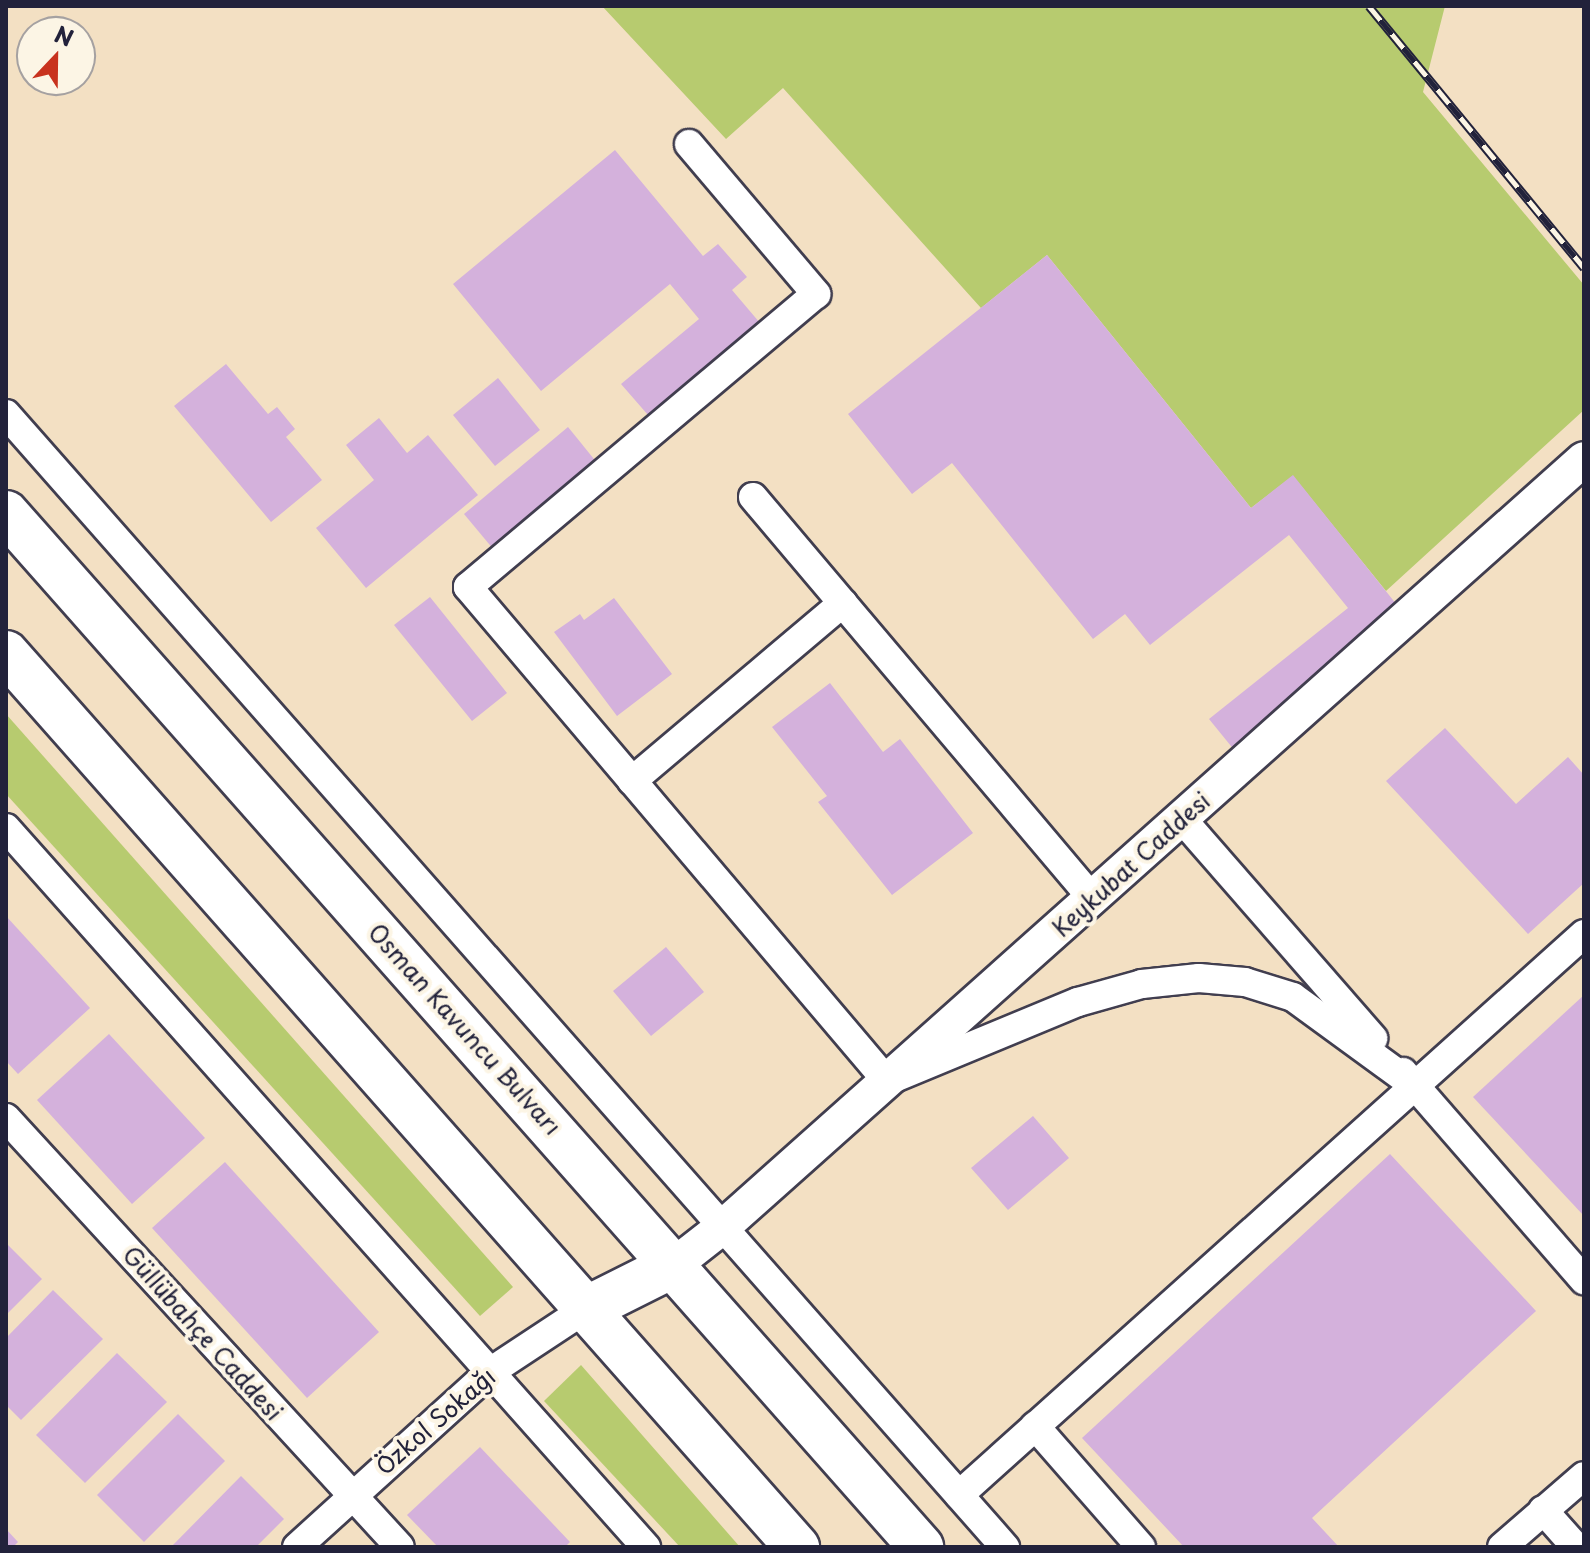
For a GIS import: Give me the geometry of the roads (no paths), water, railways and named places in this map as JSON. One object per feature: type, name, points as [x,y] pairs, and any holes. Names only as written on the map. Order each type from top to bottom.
[{"type":"highway","name":"Osman Kavuncu Bulvarı","points":[[6,513],[921,1547]]},
{"type":"highway","points":[[6,653],[584,1310],[797,1547]]},
{"type":"highway","points":[[584,1310],[674,1265]]},
{"type":"street","points":[[689,144],[816,294],[468,587],[887,1081],[1078,1002],[1142,984],[1199,978],[1245,982],[1293,997],[1415,1086]]},
{"type":"street","points":[[6,414],[1005,1547]]},
{"type":"street","name":"Keykubat Caddesi","points":[[674,1265],[724,1226],[1584,459]]},
{"type":"street","points":[[753,497],[1092,898]]},
{"type":"street","points":[[632,781],[843,603]]},
{"type":"street","points":[[1182,819],[1584,1280]]},
{"type":"street","points":[[6,828],[646,1547]]},
{"type":"street","points":[[959,1495],[1584,934]]},
{"type":"street","name":"Güllübahçe Caddesi","points":[[6,1118],[400,1547]]},
{"type":"street","name":"Özkol Sokağı","points":[[297,1547],[350,1494],[490,1372],[584,1310]]},
{"type":"street","points":[[1035,1426],[1141,1547]]},
{"type":"street","points":[[1502,1547],[1584,1476]]},
{"type":"street","points":[[1543,1510],[1576,1547]]},
{"type":"railway","points":[[1369,6],[1584,268]]}]
